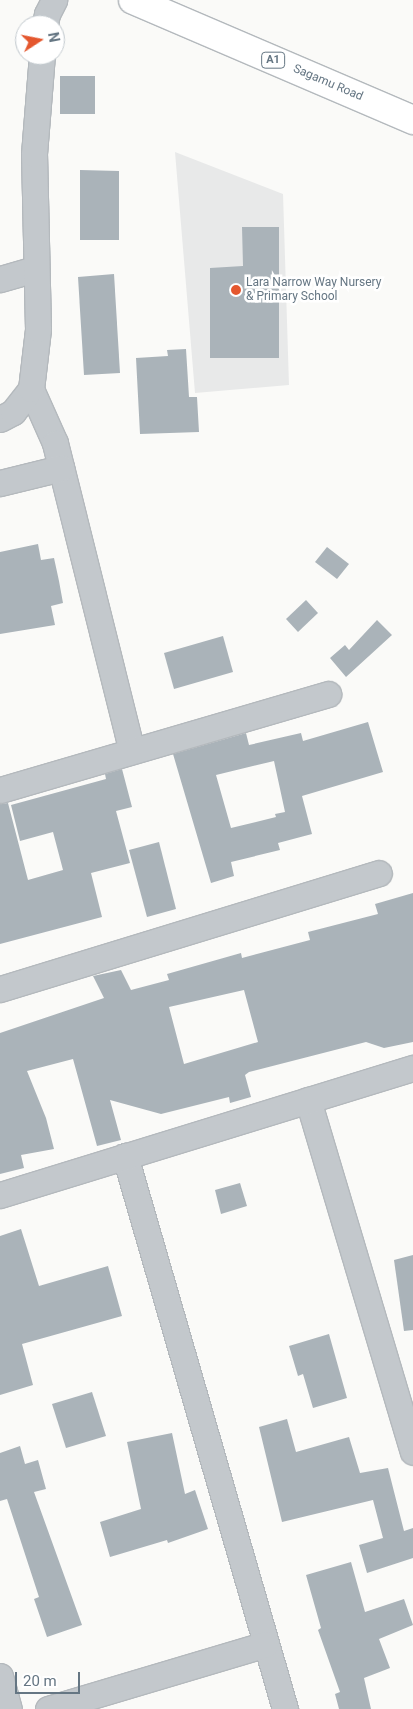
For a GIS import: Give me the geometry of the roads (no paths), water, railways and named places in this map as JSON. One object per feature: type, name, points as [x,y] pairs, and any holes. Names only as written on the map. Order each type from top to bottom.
[{"type":"highway","name":"Sagamu Road","points":[[133,0],[413,120]]},
{"type":"street","points":[[46,15],[54,0]]},
{"type":"street","points":[[41,65],[34,154],[35,269],[38,329],[31,389],[55,443],[132,751]]},
{"type":"street","points":[[0,279],[35,269]]},
{"type":"street","points":[[0,419],[13,412],[31,389]]},
{"type":"street","points":[[0,483],[61,468]]},
{"type":"street","points":[[0,790],[328,694]]},
{"type":"street","points":[[0,989],[379,873]]},
{"type":"street","points":[[0,1194],[413,1068]]},
{"type":"street","points":[[308,1100],[413,1452]]},
{"type":"street","points":[[124,1156],[285,1709]]},
{"type":"street","points":[[48,1709],[266,1644]]},
{"type":"street","points":[[0,1676],[9,1709]]},
{"type":"place","name":"Lara Narrow Way Nursery & Primary School","points":[[236,290]]}]
